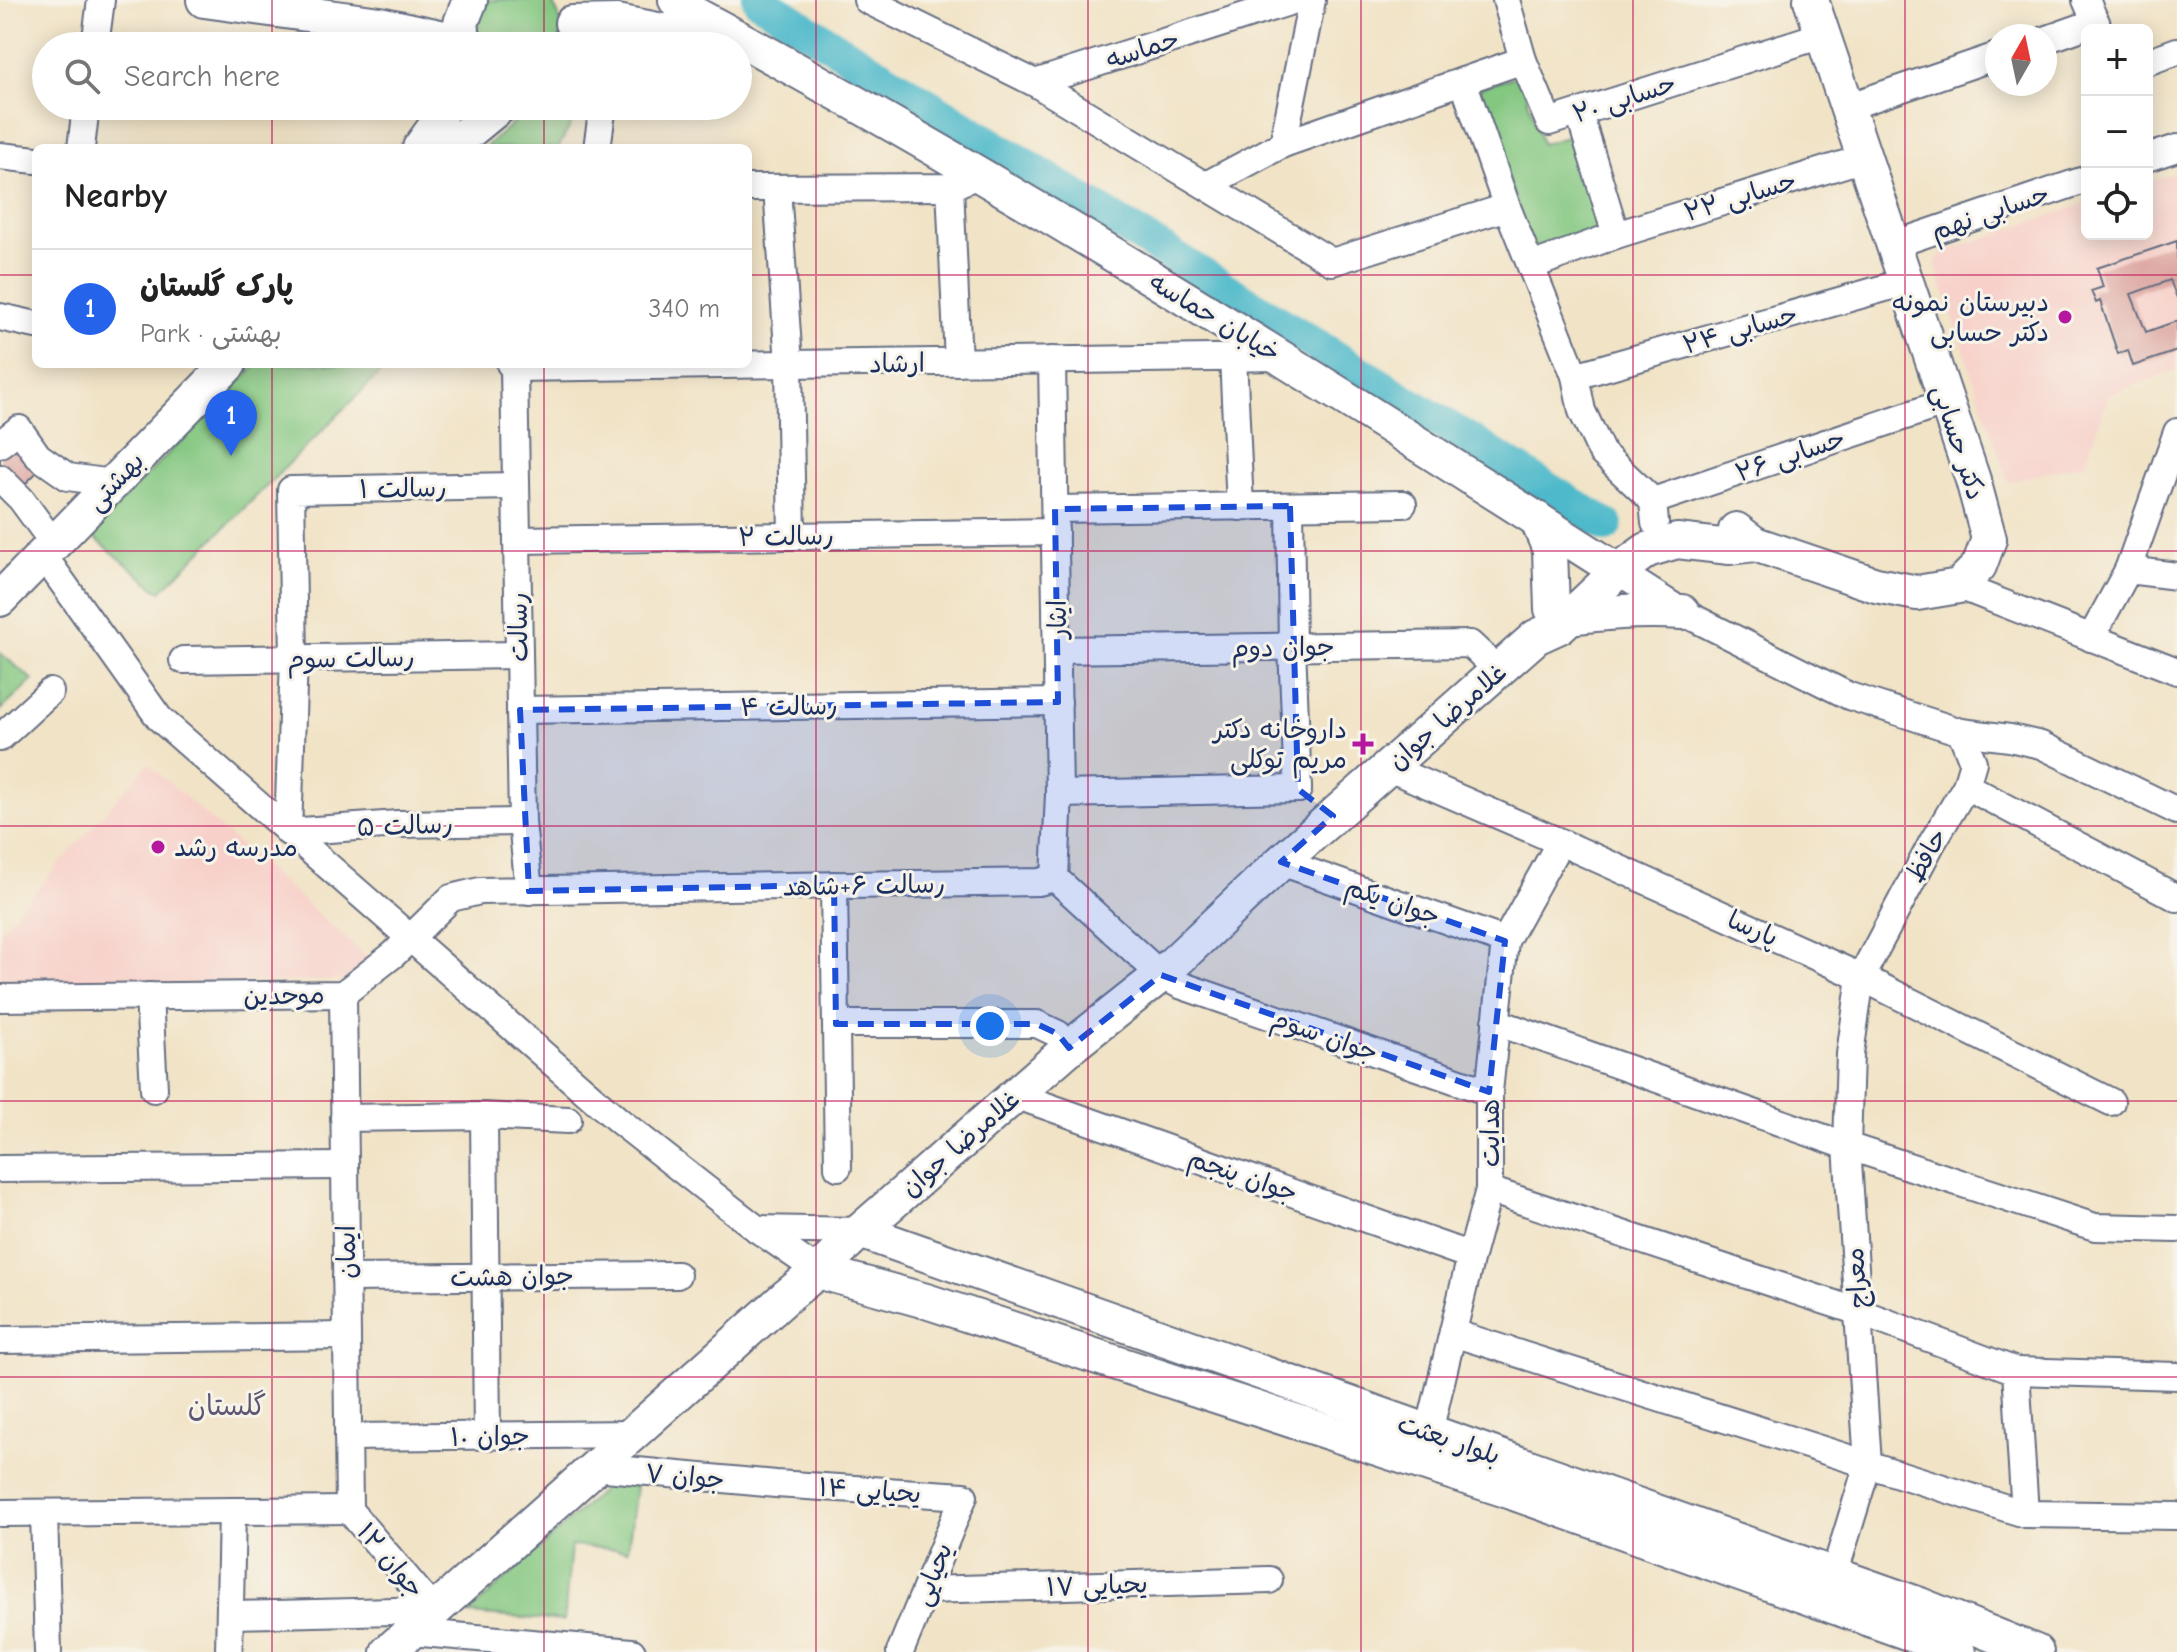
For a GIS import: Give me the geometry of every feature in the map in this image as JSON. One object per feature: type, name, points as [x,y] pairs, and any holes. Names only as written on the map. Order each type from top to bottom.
[{"type":"main road","points":[[204,0],[380,24],[414,32]]},
{"type":"main road","points":[[462,32],[461,23],[470,0]]},
{"type":"main road","points":[[676,0],[681,7],[728,32]]},
{"type":"main road","name":"دکتر حسابی","points":[[1811,0],[1973,480],[1989,539],[1979,566],[1959,586]]},
{"type":"main road","points":[[573,17],[670,32]]},
{"type":"main road","points":[[752,45],[807,74]]},
{"type":"main road","name":"خیابان حماسه","points":[[752,53],[807,74],[965,180],[1280,357],[1609,565]]},
{"type":"main road","name":"خیابان حماسه","points":[[752,65],[807,74]]},
{"type":"main road","points":[[423,144],[438,120]]},
{"type":"main road","points":[[454,144],[483,120]]},
{"type":"main road","name":"بهشتی","points":[[0,599],[225,368]]},
{"type":"main road","points":[[1609,565],[1654,512],[1679,521],[1734,529],[1755,544],[1876,585],[1917,593],[1959,586]]},
{"type":"main road","points":[[1537,519],[1550,550],[1553,621],[1613,611],[1646,609],[1682,612]]},
{"type":"main road","points":[[1609,565],[1677,541],[1730,547],[1755,544]]},
{"type":"main road","name":"غلامرضا جوان","points":[[411,1631],[1015,1095],[1161,975],[1281,862],[1499,671],[1609,565]]},
{"type":"main road","name":"بلوار بعثت","points":[[860,1231],[1429,1432],[1531,1483],[1958,1652]]},
{"type":"main road","points":[[926,1301],[936,1267],[943,1260]]},
{"type":"main road","name":"بلوار بعثت","points":[[818,1271],[1834,1575],[1920,1605],[2036,1652]]},
{"type":"street","points":[[97,32],[101,0]]},
{"type":"street","points":[[867,0],[1035,83],[1332,262],[1507,207]]},
{"type":"street","name":"حماسه","points":[[1035,83],[1295,0]]},
{"type":"street","points":[[1283,144],[1312,0]]},
{"type":"street","name":"حسابی ۲۰","points":[[1506,0],[1523,60],[1549,122],[1822,35]]},
{"type":"street","points":[[2057,34],[2094,17]]},
{"type":"street","points":[[2153,60],[2177,51]]},
{"type":"street","points":[[1206,185],[1283,144],[1523,60]]},
{"type":"street","points":[[1847,107],[1985,60]]},
{"type":"street","points":[[1463,81],[1507,207],[1575,376],[1582,411],[1602,453],[1654,512]]},
{"type":"street","points":[[1579,113],[1616,235]]},
{"type":"street","points":[[81,144],[84,120]]},
{"type":"street","points":[[598,144],[601,120]]},
{"type":"street","points":[[2153,153],[2177,148]]},
{"type":"street","points":[[0,156],[32,160]]},
{"type":"street","name":"حسابی ۲۲","points":[[1531,266],[1616,235],[1864,158]]},
{"type":"street","points":[[752,188],[965,180],[958,362]]},
{"type":"street","name":"حسابی نهم","points":[[1893,245],[2081,181]]},
{"type":"street","points":[[777,188],[789,364],[792,536]]},
{"type":"street","name":"حسابی ۲۴","points":[[1575,376],[1906,282]]},
{"type":"street","points":[[0,317],[32,324]]},
{"type":"street","points":[[1233,357],[1240,507]]},
{"type":"street","name":"ارشاد","points":[[752,364],[1280,357]]},
{"type":"street","name":"ایثار","points":[[1052,360],[1059,794],[1055,878]]},
{"type":"street","name":"رسالت","points":[[512,368],[522,822],[529,891]]},
{"type":"street","name":"حسابی ۲۶","points":[[1654,512],[1947,402]]},
{"type":"street","points":[[0,444],[19,429],[38,456],[68,477],[113,483]]},
{"type":"street","points":[[2091,638],[2128,570],[2169,476],[2177,432]]},
{"type":"street","points":[[0,478],[21,499],[49,549],[159,718],[618,1120],[757,1229],[818,1271]]},
{"type":"street","name":"رسالت ۱","points":[[294,658],[291,490],[516,486]]},
{"type":"street","name":"رسالت ۲","points":[[517,540],[792,536],[1240,507],[1403,504]]},
{"type":"street","points":[[1290,506],[1298,789]]},
{"type":"street","points":[[1609,565],[1682,612],[1849,696],[1961,732],[2041,745],[2177,811]]},
{"type":"street","points":[[2128,570],[2177,576]]},
{"type":"street","points":[[1959,586],[2177,671]]},
{"type":"street","name":"جوان دوم","points":[[1057,650],[1470,644],[1499,671]]},
{"type":"street","name":"رسالت سوم","points":[[183,660],[519,655]]},
{"type":"street","points":[[288,832],[294,658]]},
{"type":"street","points":[[0,738],[50,692]]},
{"type":"street","name":"رسالت ۴","points":[[520,710],[1058,702]]},
{"type":"street","name":"حافظ","points":[[1861,977],[1966,786],[1973,762],[1961,732]]},
{"type":"street","name":"پارسا","points":[[1389,768],[1861,977],[2111,1102]]},
{"type":"street","points":[[1966,786],[2177,898]]},
{"type":"street","points":[[1059,794],[1298,789],[1333,816]]},
{"type":"street","name":"رسالت ۵","points":[[288,832],[398,824],[522,822]]},
{"type":"street","name":"هدایت","points":[[1429,1432],[1489,1190],[1489,1092],[1505,941],[1560,842]]},
{"type":"street","name":"جوان یکم","points":[[1281,862],[1505,941]]},
{"type":"street","points":[[1055,878],[1161,975]]},
{"type":"street","name":"رسالت ۶+شاهد","points":[[529,891],[1039,882],[1055,878]]},
{"type":"street","points":[[834,885],[838,1167]]},
{"type":"street","name":"موحدین","points":[[0,998],[343,994],[394,954],[451,898],[480,891],[529,891]]},
{"type":"street","name":"جوان سوم","points":[[1161,975],[1180,985],[1489,1092]]},
{"type":"street","name":"معراج","points":[[1834,1575],[1868,1464],[1847,1146],[1850,1054],[1861,977]]},
{"type":"street","name":"ایمان","points":[[343,994],[349,1510]]},
{"type":"street","points":[[149,996],[154,1089]]},
{"type":"street","points":[[1496,1022],[1847,1146],[2095,1227],[2177,1229]]},
{"type":"street","points":[[836,1024],[1037,1024],[1058,1034],[1069,1048]]},
{"type":"street","name":"جوان پنجم","points":[[1015,1095],[1471,1256]]},
{"type":"street","points":[[484,1116],[487,1436]]},
{"type":"street","points":[[344,1118],[484,1116],[568,1120]]},
{"type":"street","points":[[0,1169],[345,1166]]},
{"type":"street","points":[[1489,1190],[1859,1312],[2016,1371],[2177,1376]]},
{"type":"street","points":[[757,1229],[860,1231]]},
{"type":"street","name":"جوان هشت","points":[[346,1278],[677,1275]]},
{"type":"street","points":[[1453,1333],[2025,1514],[2177,1516]]},
{"type":"street","points":[[0,1340],[347,1336]]},
{"type":"street","points":[[2016,1371],[2025,1514]]},
{"type":"street","name":"جوان ۱۰","points":[[348,1437],[632,1434]]},
{"type":"street","name":"جوان ۷","points":[[595,1467],[776,1484]]},
{"type":"street","name":"یحیایی ۱۴","points":[[776,1484],[964,1496]]},
{"type":"street","name":"یحیایی","points":[[900,1652],[964,1496]]},
{"type":"street","points":[[0,1513],[349,1510]]},
{"type":"street","name":"جوان ۱۲","points":[[349,1510],[411,1631]]},
{"type":"street","points":[[229,1652],[232,1511]]},
{"type":"street","points":[[44,1513],[48,1652]]},
{"type":"street","name":"یحیایی ۱۷","points":[[926,1590],[1269,1580]]},
{"type":"street","points":[[231,1615],[632,1652]]},
{"type":"highlighted area","points":[[1290,506],[1298,789],[1333,816],[1281,862],[1505,941],[1489,1092],[1161,975],[1069,1048],[1058,1034],[1037,1024],[836,1024],[834,885],[529,891],[520,710],[1058,702],[1055,509]]},
{"type":"shaded area","name":"دبیرستان نمونه دکتر حسابی","points":[[2177,172],[2177,370],[2108,395],[2084,464],[2008,482],[1935,263],[1942,252],[2081,205],[2081,240],[2153,240],[2153,180]]},
{"type":"shaded area","name":"مدرسه رشد","points":[[148,764],[369,959],[347,980],[0,988],[0,931]]},
{"type":"green space","points":[[483,0],[549,0],[556,10],[561,32],[477,32]]},
{"type":"green space","points":[[1520,75],[1542,144],[1570,136],[1602,236],[1534,258],[1479,88]]},
{"type":"green space","points":[[517,120],[573,120],[560,144],[489,144]]},
{"type":"green space","points":[[254,368],[385,368],[160,592],[89,533]]},
{"type":"green space","points":[[0,653],[33,680],[0,711]]},
{"type":"green space","points":[[612,1481],[636,1486],[628,1550],[571,1546],[564,1621],[468,1614]]},
{"type":"building","points":[[2177,241],[2177,298],[2170,280],[2131,294],[2146,332],[2177,321],[2177,351],[2133,366],[2128,350],[2118,354],[2100,301],[2096,303],[2091,291],[2103,287],[2097,268]]},
{"type":"building","points":[[0,432],[39,470],[22,487],[0,466]]},
{"type":"waterway","points":[[759,0],[1606,525]]},
{"type":"place","name":"دبیرستان نمونه دکتر حسابی","points":[[2065,317]]},
{"type":"place","name":"پارک گلستان","points":[[231,456]]},
{"type":"place","name":"داروخانه دکتر مریم توکلی","points":[[1363,744]]},
{"type":"place","name":"مدرسه رشد","points":[[158,847]]},
{"type":"district","name":"گلستان","points":[[227,1405]]}]
